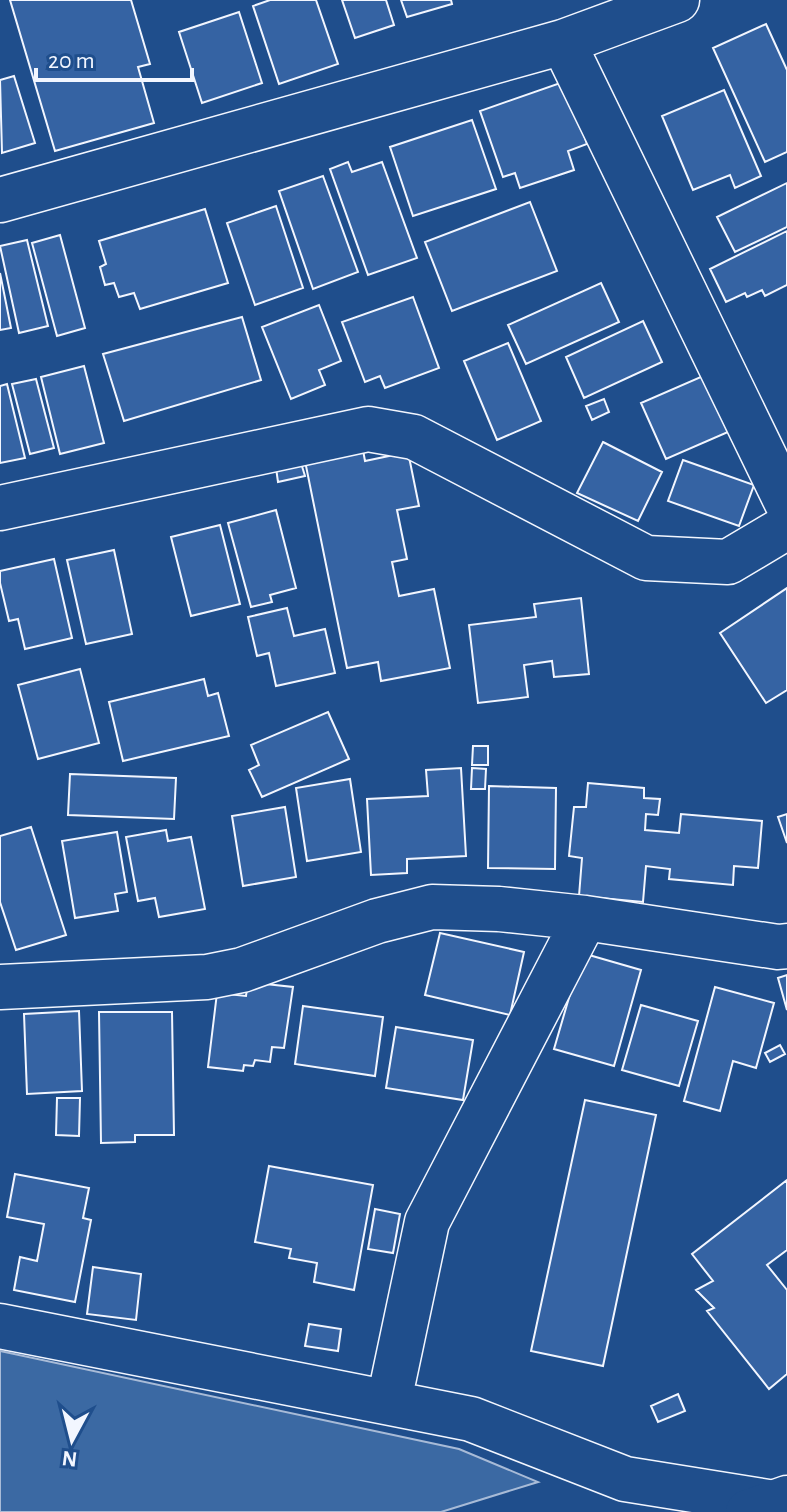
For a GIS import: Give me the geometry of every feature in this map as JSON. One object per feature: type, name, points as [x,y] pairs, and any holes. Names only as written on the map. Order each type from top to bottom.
[{"type":"street","points":[[0,200],[563,42],[677,0]]},
{"type":"street","points":[[563,42],[787,503]]},
{"type":"street","points":[[0,508],[368,429],[414,437],[646,558],[728,562],[787,527]]},
{"type":"street","points":[[0,987],[207,977],[242,970],[377,921],[432,907],[499,909],[585,918],[787,946]]},
{"type":"street","points":[[389,1401],[427,1222],[585,918]]},
{"type":"street","points":[[0,1326],[471,1419],[625,1479],[774,1504]]},
{"type":"water","points":[[0,1351],[459,1449],[538,1482],[441,1512],[0,1512]]},
{"type":"building","points":[[10,0],[131,0],[150,64],[138,67],[154,123],[55,151]]},
{"type":"building","points":[[270,0],[316,0],[338,64],[279,84],[253,6]]},
{"type":"building","points":[[342,0],[386,0],[394,25],[355,38]]},
{"type":"building","points":[[401,0],[451,0],[452,4],[407,17]]},
{"type":"building","points":[[239,12],[262,83],[202,103],[179,32]]},
{"type":"building","points":[[766,24],[787,70],[787,152],[765,162],[713,48]]},
{"type":"building","points":[[14,76],[35,143],[2,153],[0,80]]},
{"type":"building","points":[[566,81],[587,144],[568,151],[574,170],[520,188],[515,173],[503,177],[480,111]]},
{"type":"building","points":[[724,90],[761,176],[735,188],[730,175],[693,190],[662,116]]},
{"type":"building","points":[[472,120],[496,189],[413,216],[390,147]]},
{"type":"building","points":[[348,162],[352,172],[382,162],[417,258],[368,275],[330,169]]},
{"type":"building","points":[[323,176],[358,272],[313,289],[279,191]]},
{"type":"building","points":[[787,183],[787,227],[735,252],[717,217]]},
{"type":"building","points":[[530,202],[557,271],[452,311],[425,242]]},
{"type":"building","points":[[276,206],[303,288],[255,305],[227,223]]},
{"type":"building","points":[[205,209],[228,283],[140,309],[134,293],[119,297],[114,283],[105,285],[100,267],[106,264],[99,241]]},
{"type":"building","points":[[787,231],[787,285],[765,296],[762,290],[747,297],[745,293],[726,302],[710,269]]},
{"type":"building","points":[[60,235],[85,328],[57,336],[32,243]]},
{"type":"building","points":[[27,240],[48,326],[19,333],[0,246]]},
{"type":"building","points":[[0,273],[11,328],[0,330]]},
{"type":"building","points":[[601,283],[619,322],[526,364],[508,325]]},
{"type":"building","points":[[413,297],[439,368],[385,388],[380,376],[365,382],[342,322]]},
{"type":"building","points":[[319,305],[341,361],[319,370],[325,385],[291,399],[262,327]]},
{"type":"building","points":[[242,317],[261,380],[124,421],[103,354]]},
{"type":"building","points":[[643,321],[662,362],[584,398],[566,357]]},
{"type":"building","points":[[508,343],[541,421],[497,440],[464,361]]},
{"type":"building","points":[[84,366],[104,443],[60,454],[41,377]]},
{"type":"building","points":[[703,376],[728,432],[666,459],[641,403]]},
{"type":"building","points":[[36,379],[54,448],[30,454],[12,384]]},
{"type":"building","points":[[7,384],[25,458],[0,463],[0,386]]},
{"type":"building","points":[[604,399],[609,412],[592,420],[586,406]]},
{"type":"building","points":[[603,442],[662,472],[638,521],[577,493]]},
{"type":"building","points":[[363,450],[365,461],[408,452],[419,506],[397,510],[407,559],[392,562],[399,596],[434,589],[450,668],[381,681],[378,662],[347,668],[305,461]]},
{"type":"building","points":[[683,460],[754,485],[739,526],[668,501]]},
{"type":"building","points":[[301,463],[305,476],[278,482],[276,468]]},
{"type":"building","points":[[276,510],[296,588],[270,595],[272,602],[251,607],[228,523]]},
{"type":"building","points":[[220,525],[240,604],[191,616],[171,537]]},
{"type":"building","points":[[114,550],[132,634],[86,644],[67,560]]},
{"type":"building","points":[[54,559],[72,638],[25,649],[18,619],[9,621],[0,571]]},
{"type":"building","points":[[787,588],[787,690],[766,703],[720,633]]},
{"type":"building","points":[[581,598],[589,674],[554,677],[552,661],[524,665],[528,697],[478,703],[469,625],[536,617],[534,604]]},
{"type":"building","points":[[287,608],[294,636],[325,629],[335,673],[276,686],[269,653],[257,656],[248,617]]},
{"type":"building","points":[[80,669],[99,743],[38,759],[18,685]]},
{"type":"building","points":[[204,679],[208,696],[218,693],[229,736],[123,761],[109,702]]},
{"type":"building","points":[[328,712],[349,759],[262,797],[249,770],[259,765],[251,745]]},
{"type":"building","points":[[473,746],[488,746],[488,765],[472,765]]},
{"type":"building","points":[[461,768],[466,856],[407,859],[407,873],[371,875],[367,799],[428,796],[426,770]]},
{"type":"building","points":[[472,768],[486,769],[485,789],[471,789]]},
{"type":"building","points":[[70,774],[176,778],[174,819],[68,815]]},
{"type":"building","points":[[350,779],[361,852],[307,861],[296,788]]},
{"type":"building","points":[[588,783],[644,788],[644,798],[660,799],[658,815],[646,814],[645,830],[679,833],[681,814],[762,821],[758,868],[734,866],[733,885],[669,879],[670,869],[646,866],[643,902],[579,896],[582,858],[569,856],[574,807],[586,807]]},
{"type":"building","points":[[489,786],[556,788],[555,869],[488,868]]},
{"type":"building","points":[[285,807],[296,877],[243,886],[232,816]]},
{"type":"building","points":[[787,814],[787,843],[778,817]]},
{"type":"building","points":[[31,827],[66,935],[16,950],[0,902],[0,836]]},
{"type":"building","points":[[166,830],[168,841],[191,837],[205,909],[159,917],[155,898],[138,901],[126,837]]},
{"type":"building","points":[[117,832],[127,892],[115,894],[118,911],[75,918],[62,841]]},
{"type":"building","points":[[440,933],[524,952],[510,1015],[425,995]]},
{"type":"building","points":[[582,953],[641,970],[614,1066],[554,1049]]},
{"type":"building","points":[[787,975],[787,1010],[778,978]]},
{"type":"building","points":[[248,982],[293,987],[284,1048],[272,1047],[270,1062],[255,1060],[253,1066],[244,1065],[243,1071],[208,1067],[217,993],[246,996]]},
{"type":"building","points":[[715,987],[774,1003],[756,1068],[733,1061],[720,1111],[684,1101]]},
{"type":"building","points":[[641,1005],[698,1021],[679,1086],[622,1070]]},
{"type":"building","points":[[303,1006],[383,1017],[375,1076],[295,1064]]},
{"type":"building","points":[[79,1011],[82,1091],[27,1094],[24,1014]]},
{"type":"building","points":[[99,1012],[172,1012],[174,1135],[135,1135],[135,1142],[101,1143]]},
{"type":"building","points":[[396,1027],[473,1040],[463,1100],[386,1088]]},
{"type":"building","points":[[780,1045],[785,1054],[770,1062],[765,1053]]},
{"type":"building","points":[[57,1098],[80,1098],[79,1136],[56,1135]]},
{"type":"building","points":[[585,1100],[656,1115],[603,1366],[531,1351]]},
{"type":"building","points":[[269,1166],[373,1185],[354,1290],[314,1282],[317,1263],[289,1258],[291,1249],[255,1242]]},
{"type":"building","points":[[15,1174],[89,1188],[83,1218],[91,1220],[75,1302],[14,1290],[20,1257],[37,1261],[44,1224],[7,1217]]},
{"type":"building","points":[[787,1180],[787,1250],[767,1265],[787,1290],[787,1374],[769,1389],[707,1311],[714,1308],[696,1290],[713,1281],[692,1254]]},
{"type":"building","points":[[375,1209],[400,1214],[393,1253],[368,1249]]},
{"type":"building","points":[[93,1267],[141,1274],[136,1320],[87,1314]]},
{"type":"building","points":[[309,1324],[341,1329],[338,1351],[305,1346]]},
{"type":"building","points":[[678,1394],[685,1411],[658,1422],[651,1406]]}]
